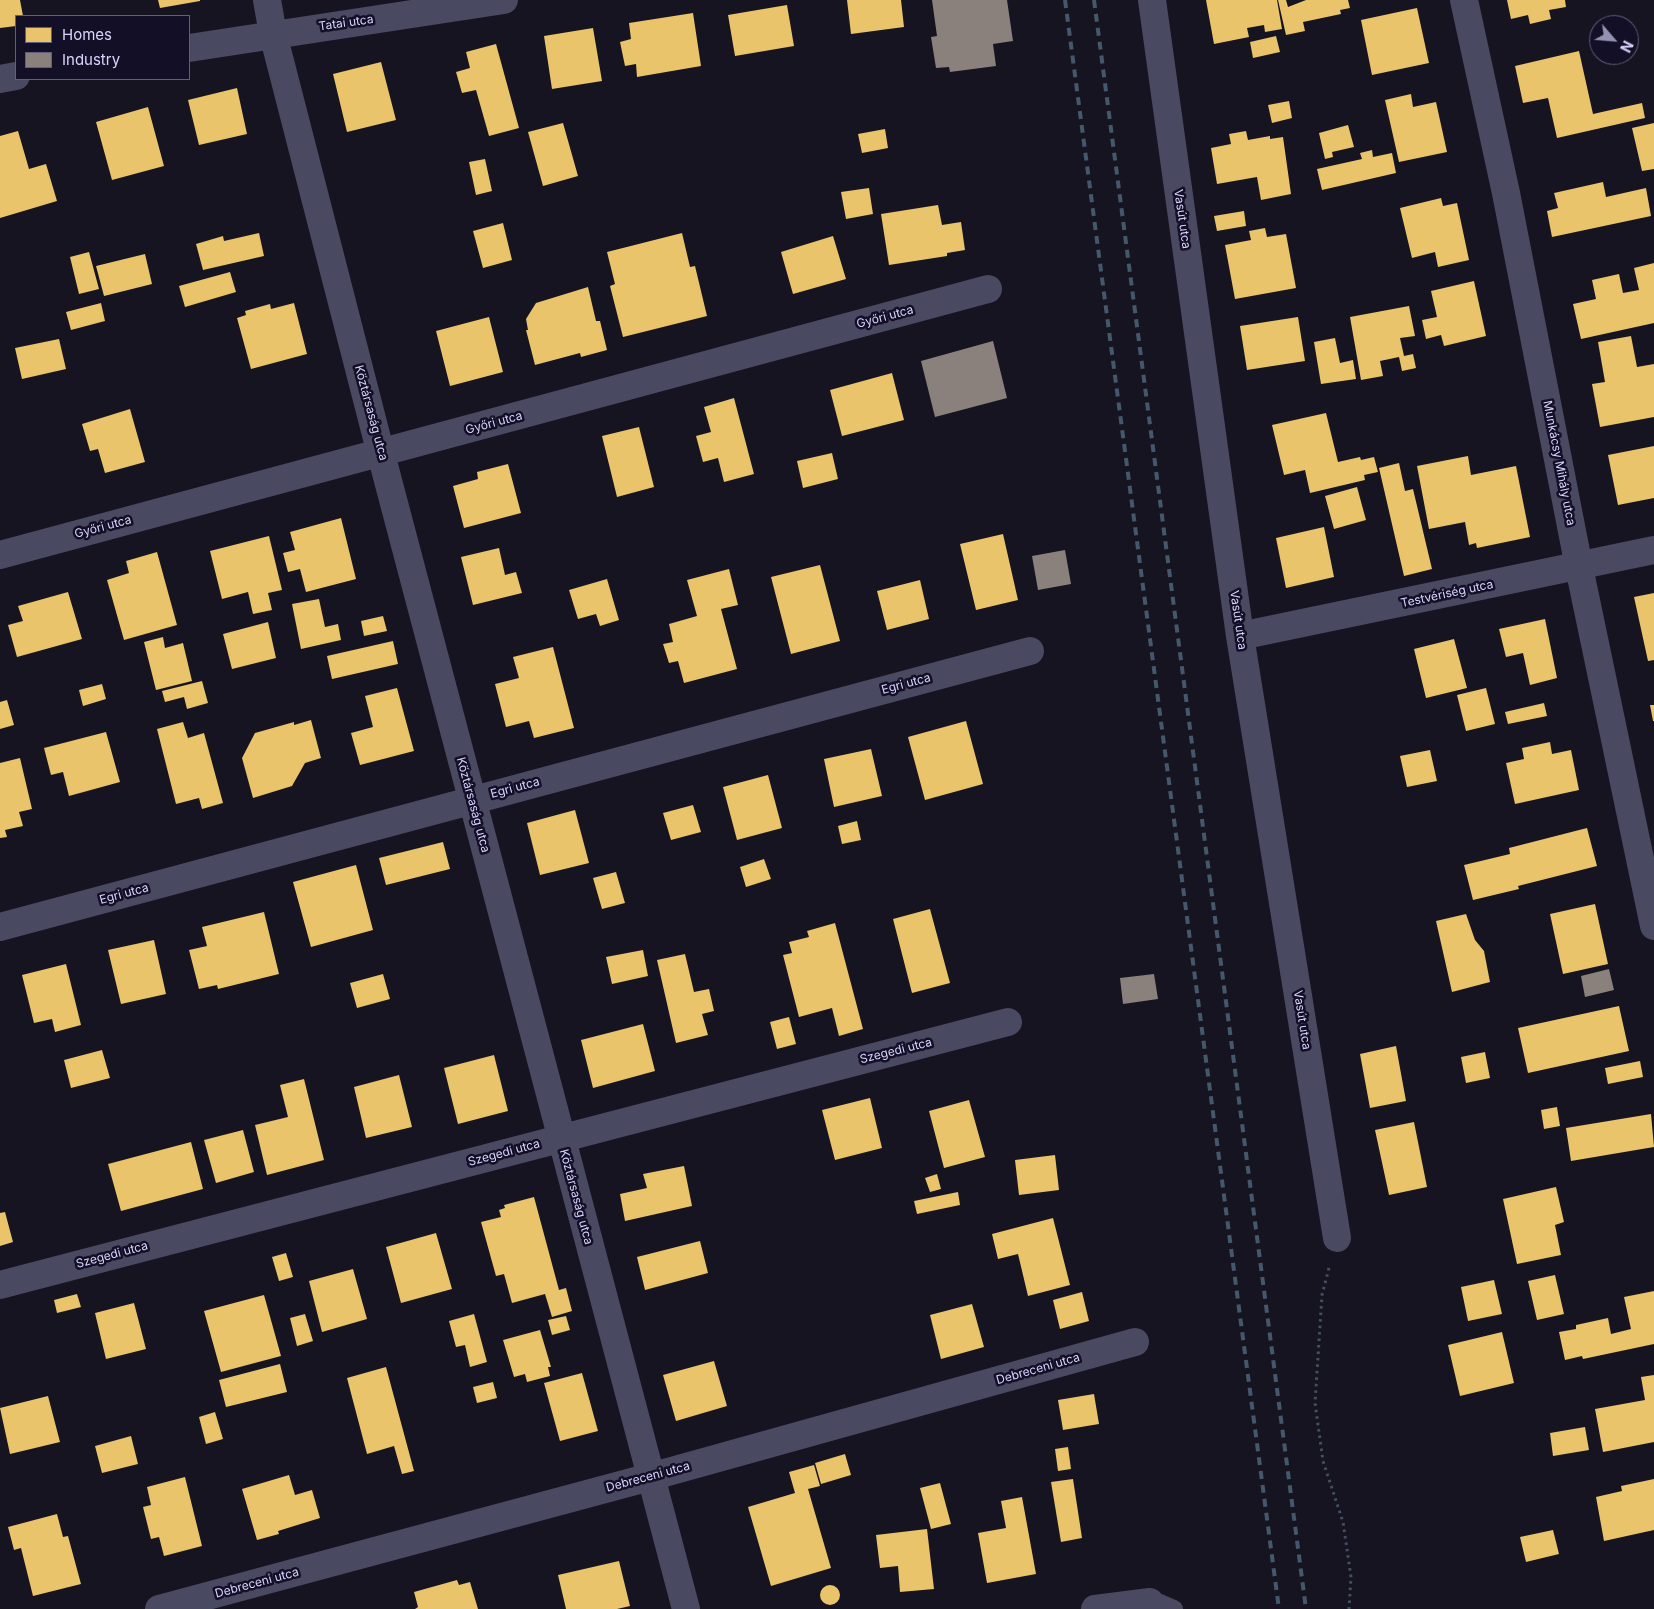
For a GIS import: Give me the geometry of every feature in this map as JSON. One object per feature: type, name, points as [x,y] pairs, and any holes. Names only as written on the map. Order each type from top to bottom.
[{"type":"street","name":"Köztársaság utca","points":[[267,0],[272,34],[381,454],[560,1138],[686,1609]]},
{"type":"street","name":"Tatai utca","points":[[190,48],[504,0]]},
{"type":"street","name":"Vasút utca","points":[[1152,0],[1240,636],[1337,1238]]},
{"type":"street","name":"Munkácsy Mihály utca","points":[[1464,0],[1506,193],[1579,567],[1654,926]]},
{"type":"street","points":[[0,79],[15,76]]},
{"type":"street","name":"Győri utca","points":[[0,555],[381,454],[988,289]]},
{"type":"street","name":"Testvériség utca","points":[[1240,636],[1654,550]]},
{"type":"street","name":"Egri utca","points":[[0,927],[1030,651]]},
{"type":"street","name":"Szegedi utca","points":[[0,1285],[1008,1022]]},
{"type":"street","name":"Debreceni utca","points":[[159,1609],[650,1477],[1135,1342]]},
{"type":"street","points":[[1095,1609],[1162,1606]]},
{"type":"path","points":[[1337,1238],[1322,1295],[1315,1403],[1323,1461],[1343,1522],[1352,1577],[1349,1609]]},
{"type":"building: Homes","points":[[0,0],[20,0],[23,15],[15,15],[15,26],[0,28]]},
{"type":"building: Homes","points":[[158,0],[200,0],[200,1],[160,8]]},
{"type":"building: Homes","points":[[847,0],[901,0],[904,27],[851,34]]},
{"type":"building: Homes","points":[[1206,0],[1277,0],[1282,29],[1265,32],[1264,25],[1247,28],[1249,37],[1214,44]]},
{"type":"building: Homes","points":[[1278,0],[1286,0],[1288,7],[1306,0],[1348,0],[1350,8],[1340,10],[1341,14],[1303,22],[1305,31],[1286,35]]},
{"type":"building: Homes","points":[[1507,0],[1565,0],[1566,7],[1549,10],[1551,19],[1530,24],[1528,15],[1511,19]]},
{"type":"building: Homes","points":[[787,5],[794,46],[735,56],[728,15]]},
{"type":"building: Homes","points":[[1417,8],[1429,63],[1372,75],[1361,20]]},
{"type":"building: Homes","points":[[693,13],[701,66],[637,77],[636,64],[625,66],[620,42],[631,39],[629,23]]},
{"type":"building: Homes","points":[[593,28],[602,81],[552,89],[544,36]]},
{"type":"building: Homes","points":[[1276,36],[1280,52],[1253,58],[1250,42]]},
{"type":"building: Homes","points":[[496,44],[519,128],[489,136],[476,90],[462,93],[456,72],[470,68],[466,52]]},
{"type":"building: Homes","points":[[1579,51],[1593,114],[1642,103],[1645,118],[1557,138],[1548,98],[1523,103],[1515,66]]},
{"type":"building: Homes","points":[[381,62],[396,120],[347,132],[333,74]]},
{"type":"building: Homes","points":[[237,88],[247,134],[199,145],[188,100]]},
{"type":"building: Homes","points":[[1411,94],[1413,107],[1436,102],[1447,152],[1399,162],[1385,100]]},
{"type":"building: Homes","points":[[1289,101],[1292,118],[1272,123],[1268,105]]},
{"type":"building: Homes","points":[[148,107],[164,166],[112,180],[96,122]]},
{"type":"building: Homes","points":[[563,123],[578,176],[543,186],[528,132]]},
{"type":"building: Homes","points":[[1654,123],[1654,169],[1642,171],[1632,128]]},
{"type":"building: Homes","points":[[1348,125],[1354,147],[1332,152],[1333,157],[1325,159],[1319,133]]},
{"type":"building: Homes","points":[[885,129],[888,148],[862,153],[858,134]]},
{"type":"building: Homes","points":[[18,131],[29,169],[46,164],[57,201],[0,218],[0,136]]},
{"type":"building: Homes","points":[[1246,131],[1248,140],[1270,136],[1270,139],[1283,137],[1291,194],[1261,200],[1257,177],[1217,184],[1211,148],[1231,144],[1229,134]]},
{"type":"building: Homes","points":[[1372,150],[1373,157],[1392,153],[1396,173],[1322,190],[1317,169],[1362,159],[1360,153]]},
{"type":"building: Homes","points":[[485,159],[492,191],[476,195],[469,162]]},
{"type":"building: Homes","points":[[1603,182],[1606,197],[1646,188],[1651,216],[1552,237],[1547,211],[1558,208],[1554,193]]},
{"type":"building: Homes","points":[[869,188],[873,214],[846,219],[841,192]]},
{"type":"building: Homes","points":[[1441,198],[1443,206],[1457,203],[1469,260],[1438,267],[1435,252],[1412,258],[1400,208]]},
{"type":"building: Homes","points":[[938,205],[942,225],[961,222],[965,250],[947,253],[947,256],[889,265],[881,214]]},
{"type":"building: Homes","points":[[1244,211],[1246,226],[1217,231],[1214,216]]},
{"type":"building: Homes","points":[[503,223],[512,260],[483,268],[473,231]]},
{"type":"building: Homes","points":[[1265,228],[1267,237],[1286,234],[1296,288],[1235,299],[1225,245],[1251,240],[1249,231]]},
{"type":"building: Homes","points":[[259,233],[264,256],[203,270],[196,244],[223,236],[224,241]]},
{"type":"building: Homes","points":[[682,233],[690,267],[695,266],[707,316],[623,337],[610,286],[615,284],[607,252]]},
{"type":"building: Homes","points":[[833,236],[846,279],[793,294],[781,252]]},
{"type":"building: Homes","points":[[89,252],[99,289],[79,294],[70,257]]},
{"type":"building: Homes","points":[[145,254],[152,284],[104,296],[96,266]]},
{"type":"building: Homes","points":[[1654,263],[1654,323],[1581,339],[1573,304],[1596,299],[1592,280],[1619,274],[1623,293],[1639,290],[1634,268]]},
{"type":"building: Homes","points":[[230,272],[236,292],[185,307],[179,286]]},
{"type":"building: Homes","points":[[1474,281],[1486,336],[1444,346],[1441,335],[1426,339],[1422,320],[1437,317],[1431,291]]},
{"type":"building: Homes","points":[[588,287],[596,321],[600,321],[607,350],[581,357],[580,353],[535,365],[526,330],[528,330],[526,319],[536,303]]},
{"type":"building: Homes","points":[[101,303],[105,321],[71,330],[66,312]]},
{"type":"building: Homes","points":[[294,303],[307,354],[251,369],[237,318],[246,315],[245,311],[270,304],[271,309]]},
{"type":"building: Homes","points":[[1409,306],[1415,336],[1400,338],[1404,356],[1413,354],[1416,368],[1402,371],[1399,357],[1380,361],[1383,376],[1361,380],[1350,317]]},
{"type":"building: Homes","points":[[489,317],[503,372],[450,386],[436,331]]},
{"type":"building: Homes","points":[[1298,317],[1305,361],[1247,370],[1240,326]]},
{"type":"building: Homes","points":[[1631,336],[1637,367],[1654,364],[1654,417],[1600,427],[1592,384],[1605,382],[1598,342]]},
{"type":"building: Homes","points":[[1335,338],[1340,363],[1353,360],[1356,379],[1321,384],[1314,342]]},
{"type":"building: Homes","points":[[59,339],[66,369],[22,379],[15,348]]},
{"type":"building: Homes","points":[[892,373],[904,420],[842,436],[830,390]]},
{"type":"building: Homes","points":[[734,398],[754,474],[724,482],[718,458],[703,462],[696,436],[711,432],[704,407]]},
{"type":"building: Homes","points":[[130,409],[145,462],[105,473],[98,449],[90,451],[82,424]]},
{"type":"building: Homes","points":[[1326,413],[1338,462],[1360,457],[1361,460],[1374,457],[1378,472],[1364,475],[1365,480],[1310,493],[1305,470],[1284,475],[1272,425]]},
{"type":"building: Homes","points":[[639,427],[654,487],[617,497],[602,436]]},
{"type":"building: Homes","points":[[1654,446],[1654,498],[1618,505],[1608,455]]},
{"type":"building: Homes","points":[[832,453],[838,479],[803,488],[797,461]]},
{"type":"building: Homes","points":[[1468,456],[1471,475],[1516,466],[1530,537],[1477,548],[1476,543],[1469,545],[1465,522],[1429,529],[1417,466]]},
{"type":"building: Homes","points":[[1399,463],[1405,491],[1413,489],[1432,569],[1404,576],[1379,468]]},
{"type":"building: Homes","points":[[508,464],[521,513],[464,528],[453,486],[478,479],[477,472]]},
{"type":"building: Homes","points":[[1357,487],[1366,520],[1334,529],[1325,496]]},
{"type":"building: Homes","points":[[341,518],[356,579],[306,592],[300,569],[288,572],[283,553],[295,550],[290,532]]},
{"type":"building: Homes","points":[[1324,527],[1334,577],[1286,588],[1276,538]]},
{"type":"building: Homes","points":[[1003,534],[1018,600],[976,610],[960,544]]},
{"type":"building: Homes","points":[[269,536],[282,590],[268,593],[272,610],[253,614],[248,592],[222,599],[210,551]]},
{"type":"building: Homes","points":[[499,548],[505,575],[516,572],[522,593],[473,605],[461,557]]},
{"type":"building: Homes","points":[[157,552],[177,625],[124,640],[107,580],[129,573],[126,561]]},
{"type":"building: Homes","points":[[820,565],[840,641],[791,654],[771,577]]},
{"type":"building: Homes","points":[[729,569],[738,605],[721,609],[737,669],[684,683],[678,661],[669,663],[663,644],[673,642],[669,624],[697,616],[687,580]]},
{"type":"building: Homes","points":[[607,579],[619,620],[600,626],[596,614],[578,619],[569,590]]},
{"type":"building: Homes","points":[[920,580],[929,619],[887,630],[877,591]]},
{"type":"building: Homes","points":[[68,592],[82,639],[17,657],[8,625],[23,621],[18,606]]},
{"type":"building: Homes","points":[[1654,593],[1654,660],[1648,661],[1634,597]]},
{"type":"building: Homes","points":[[319,599],[325,627],[338,624],[341,640],[301,649],[292,604]]},
{"type":"building: Homes","points":[[383,616],[387,631],[364,636],[361,621]]},
{"type":"building: Homes","points":[[1545,619],[1557,678],[1530,685],[1523,653],[1506,657],[1499,629]]},
{"type":"building: Homes","points":[[268,622],[276,658],[232,669],[223,634]]},
{"type":"building: Homes","points":[[163,637],[165,648],[183,643],[192,681],[156,690],[144,642]]},
{"type":"building: Homes","points":[[1454,639],[1467,688],[1426,698],[1414,649]]},
{"type":"building: Homes","points":[[393,641],[398,664],[332,679],[327,656]]},
{"type":"building: Homes","points":[[553,647],[574,728],[534,738],[529,721],[506,727],[495,684],[519,678],[513,657]]},
{"type":"building: Homes","points":[[202,681],[208,703],[187,709],[184,697],[165,702],[162,691]]},
{"type":"building: Homes","points":[[102,684],[106,699],[83,706],[79,690]]},
{"type":"building: Homes","points":[[397,688],[414,751],[360,765],[351,733],[373,727],[365,696]]},
{"type":"building: Homes","points":[[1486,688],[1495,724],[1466,731],[1457,695]]},
{"type":"building: Homes","points":[[7,700],[14,725],[0,729],[0,702]]},
{"type":"building: Homes","points":[[1544,703],[1547,716],[1508,724],[1505,712]]},
{"type":"building: Homes","points":[[1650,705],[1654,705],[1654,721],[1653,721]]},
{"type":"building: Homes","points":[[311,720],[321,758],[305,763],[292,786],[253,798],[242,758],[255,733],[294,722],[294,725]]},
{"type":"building: Homes","points":[[966,721],[983,784],[925,800],[908,737]]},
{"type":"building: Homes","points":[[183,722],[188,738],[204,733],[223,803],[202,809],[199,798],[176,804],[157,729]]},
{"type":"building: Homes","points":[[106,732],[120,782],[69,796],[63,772],[51,775],[44,748]]},
{"type":"building: Homes","points":[[1550,742],[1552,754],[1571,750],[1579,790],[1515,804],[1506,763],[1524,759],[1522,748]]},
{"type":"building: Homes","points":[[871,749],[882,796],[834,807],[824,759]]},
{"type":"building: Homes","points":[[1430,750],[1437,781],[1407,787],[1400,756]]},
{"type":"building: Homes","points":[[20,758],[32,809],[19,812],[23,826],[5,830],[7,837],[0,838],[0,763]]},
{"type":"building: Homes","points":[[768,775],[782,828],[737,840],[723,787]]},
{"type":"building: Homes","points":[[693,805],[701,832],[671,840],[663,813]]},
{"type":"building: Homes","points":[[575,810],[589,863],[540,875],[527,823]]},
{"type":"building: Homes","points":[[857,821],[861,840],[842,844],[838,826]]},
{"type":"building: Homes","points":[[1587,828],[1597,866],[1518,886],[1519,889],[1473,900],[1464,865],[1510,854],[1509,848]]},
{"type":"building: Homes","points":[[443,842],[450,869],[386,885],[379,858]]},
{"type":"building: Homes","points":[[764,859],[771,879],[746,887],[740,867]]},
{"type":"building: Homes","points":[[356,865],[373,930],[311,947],[293,882]]},
{"type":"building: Homes","points":[[616,872],[625,903],[602,909],[593,878]]},
{"type":"building: Homes","points":[[1595,904],[1608,964],[1563,974],[1550,914]]},
{"type":"building: Homes","points":[[930,909],[950,983],[912,993],[893,919]]},
{"type":"building: Homes","points":[[264,912],[279,974],[218,989],[217,985],[199,989],[189,950],[207,946],[202,927]]},
{"type":"building: Homes","points":[[1466,914],[1475,940],[1484,951],[1490,982],[1452,992],[1436,921]]},
{"type":"building: Homes","points":[[835,923],[863,1029],[839,1036],[832,1008],[799,1017],[783,955],[792,953],[789,942],[809,937],[807,931]]},
{"type":"building: Homes","points":[[154,940],[166,994],[121,1004],[108,950]]},
{"type":"building: Homes","points":[[643,950],[648,976],[612,984],[606,957]]},
{"type":"building: Homes","points":[[685,954],[694,992],[709,989],[714,1011],[702,1014],[708,1035],[676,1043],[657,960]]},
{"type":"building: Homes","points":[[66,964],[81,1025],[55,1032],[52,1019],[34,1023],[22,975]]},
{"type":"building: Homes","points":[[383,974],[390,999],[357,1008],[350,983]]},
{"type":"building: Homes","points":[[1619,1006],[1629,1051],[1528,1073],[1518,1028]]},
{"type":"building: Homes","points":[[789,1017],[796,1044],[777,1049],[770,1022]]},
{"type":"building: Homes","points":[[643,1024],[655,1071],[593,1088],[581,1040]]},
{"type":"building: Homes","points":[[1396,1046],[1406,1101],[1370,1108],[1360,1054]]},
{"type":"building: Homes","points":[[102,1050],[110,1078],[71,1088],[64,1060]]},
{"type":"building: Homes","points":[[1485,1052],[1490,1078],[1466,1083],[1461,1057]]},
{"type":"building: Homes","points":[[494,1055],[508,1111],[458,1124],[444,1068]]},
{"type":"building: Homes","points":[[1640,1061],[1643,1077],[1608,1084],[1605,1068]]},
{"type":"building: Homes","points":[[399,1075],[412,1127],[366,1138],[354,1087]]},
{"type":"building: Homes","points":[[304,1079],[324,1160],[267,1175],[255,1125],[288,1117],[280,1085]]},
{"type":"building: Homes","points":[[870,1098],[882,1148],[835,1160],[822,1110]]},
{"type":"building: Homes","points":[[969,1100],[985,1157],[944,1168],[929,1111]]},
{"type":"building: Homes","points":[[1557,1107],[1560,1126],[1544,1129],[1541,1110]]},
{"type":"building: Homes","points":[[1651,1114],[1654,1147],[1571,1161],[1566,1128]]},
{"type":"building: Homes","points":[[1414,1122],[1427,1187],[1389,1195],[1375,1130]]},
{"type":"building: Homes","points":[[243,1130],[254,1172],[216,1183],[204,1140]]},
{"type":"building: Homes","points":[[191,1142],[203,1189],[121,1211],[108,1164]]},
{"type":"building: Homes","points":[[1055,1155],[1059,1190],[1019,1195],[1015,1160]]},
{"type":"building: Homes","points":[[684,1166],[692,1206],[625,1221],[620,1194],[647,1188],[643,1174]]},
{"type":"building: Homes","points":[[937,1174],[941,1189],[930,1192],[925,1178]]},
{"type":"building: Homes","points":[[1556,1187],[1564,1222],[1555,1225],[1561,1255],[1517,1264],[1503,1199]]},
{"type":"building: Homes","points":[[958,1192],[960,1205],[917,1214],[914,1201]]},
{"type":"building: Homes","points":[[534,1197],[559,1290],[566,1288],[572,1311],[552,1317],[545,1294],[512,1303],[504,1274],[496,1276],[481,1222],[501,1217],[499,1210],[505,1208],[504,1205]]},
{"type":"building: Homes","points":[[5,1212],[13,1242],[0,1246],[0,1213]]},
{"type":"building: Homes","points":[[1053,1218],[1070,1285],[1028,1296],[1018,1254],[998,1259],[992,1234]]},
{"type":"building: Homes","points":[[436,1233],[452,1289],[401,1303],[386,1247]]},
{"type":"building: Homes","points":[[700,1241],[708,1273],[645,1290],[637,1257]]},
{"type":"building: Homes","points":[[286,1253],[293,1277],[279,1281],[272,1257]]},
{"type":"building: Homes","points":[[353,1269],[367,1319],[322,1332],[309,1281]]},
{"type":"building: Homes","points":[[1555,1275],[1564,1314],[1537,1320],[1528,1281]]},
{"type":"building: Homes","points":[[1494,1280],[1502,1314],[1468,1321],[1461,1287]]},
{"type":"building: Homes","points":[[1654,1291],[1654,1344],[1583,1359],[1582,1356],[1565,1360],[1559,1332],[1576,1329],[1576,1325],[1608,1318],[1611,1334],[1631,1329],[1624,1297]]},
{"type":"building: Homes","points":[[1082,1292],[1089,1321],[1060,1329],[1053,1300]]},
{"type":"building: Homes","points":[[77,1294],[81,1307],[57,1313],[54,1300]]},
{"type":"building: Homes","points":[[264,1295],[281,1356],[221,1372],[204,1311]]},
{"type":"building: Homes","points":[[134,1303],[146,1349],[106,1359],[95,1313]]},
{"type":"building: Homes","points":[[972,1304],[984,1347],[941,1359],[930,1315]]},
{"type":"building: Homes","points":[[305,1314],[313,1341],[297,1346],[290,1318]]},
{"type":"building: Homes","points":[[474,1314],[487,1362],[470,1367],[465,1345],[456,1347],[449,1321]]},
{"type":"building: Homes","points":[[566,1316],[570,1330],[552,1335],[548,1320]]},
{"type":"building: Homes","points":[[540,1330],[551,1367],[548,1367],[550,1376],[527,1382],[525,1374],[514,1377],[503,1340]]},
{"type":"building: Homes","points":[[1502,1332],[1514,1383],[1460,1396],[1448,1345]]},
{"type":"building: Homes","points":[[714,1361],[727,1406],[676,1421],[663,1375]]},
{"type":"building: Homes","points":[[280,1364],[287,1392],[226,1407],[219,1380]]},
{"type":"building: Homes","points":[[386,1367],[414,1471],[402,1474],[394,1446],[367,1454],[347,1378]]},
{"type":"building: Homes","points":[[582,1373],[598,1431],[560,1441],[544,1383]]},
{"type":"building: Homes","points":[[1654,1375],[1654,1442],[1603,1452],[1595,1409],[1645,1400],[1641,1377]]},
{"type":"building: Homes","points":[[493,1382],[497,1398],[477,1403],[473,1387]]},
{"type":"building: Homes","points":[[1094,1394],[1099,1424],[1063,1430],[1058,1400]]},
{"type":"building: Homes","points":[[48,1396],[60,1442],[10,1454],[0,1408]]},
{"type":"building: Homes","points":[[215,1412],[223,1439],[206,1444],[199,1417]]},
{"type":"building: Homes","points":[[1585,1427],[1589,1450],[1553,1456],[1550,1433]]},
{"type":"building: Homes","points":[[131,1436],[138,1464],[102,1473],[95,1446]]},
{"type":"building: Homes","points":[[1068,1447],[1071,1469],[1058,1471],[1055,1449]]},
{"type":"building: Homes","points":[[845,1454],[851,1475],[821,1484],[815,1463]]},
{"type":"building: Homes","points":[[814,1465],[820,1486],[808,1489],[831,1568],[771,1586],[748,1507],[795,1493],[789,1472]]},
{"type":"building: Homes","points":[[289,1475],[295,1495],[312,1490],[320,1518],[278,1531],[279,1534],[257,1540],[242,1489]]},
{"type":"building: Homes","points":[[185,1477],[202,1546],[164,1556],[159,1537],[151,1539],[143,1507],[151,1505],[147,1487]]},
{"type":"building: Homes","points":[[1073,1479],[1082,1538],[1061,1542],[1051,1482]]},
{"type":"building: Homes","points":[[1654,1479],[1654,1530],[1604,1541],[1596,1497],[1622,1491],[1621,1486]]},
{"type":"building: Homes","points":[[940,1483],[951,1524],[931,1529],[920,1488]]},
{"type":"building: Homes","points":[[1022,1497],[1036,1574],[987,1583],[978,1533],[1006,1528],[1001,1501]]},
{"type":"building: Homes","points":[[57,1514],[63,1537],[68,1536],[81,1584],[33,1596],[21,1548],[14,1550],[8,1527]]},
{"type":"building: Homes","points":[[927,1529],[934,1589],[900,1592],[898,1566],[880,1568],[876,1535]]},
{"type":"building: Homes","points":[[1553,1530],[1559,1554],[1526,1562],[1520,1537]]},
{"type":"building: Homes","points":[[619,1561],[630,1606],[617,1609],[566,1609],[558,1575]]},
{"type":"building: Homes","points":[[457,1580],[459,1585],[470,1582],[478,1609],[415,1609],[418,1607],[414,1592]]},
{"type":"building: Homes","points":[[830,1585],[837,1588],[840,1595],[837,1602],[830,1605],[823,1602],[820,1595],[823,1588]]},
{"type":"building: Industry","points":[[932,0],[1007,0],[1013,41],[993,44],[996,66],[950,72],[949,67],[936,68],[931,37],[937,36]]},
{"type":"building: Industry","points":[[993,341],[1007,398],[935,417],[921,361]]},
{"type":"building: Industry","points":[[1065,550],[1071,584],[1038,590],[1032,556]]},
{"type":"building: Industry","points":[[1609,969],[1614,990],[1585,997],[1581,976]]},
{"type":"building: Industry","points":[[1154,974],[1158,999],[1123,1004],[1120,978]]},
{"type":"railway","points":[[1065,0],[1279,1609]]},
{"type":"railway","points":[[1094,0],[1306,1609]]}]
